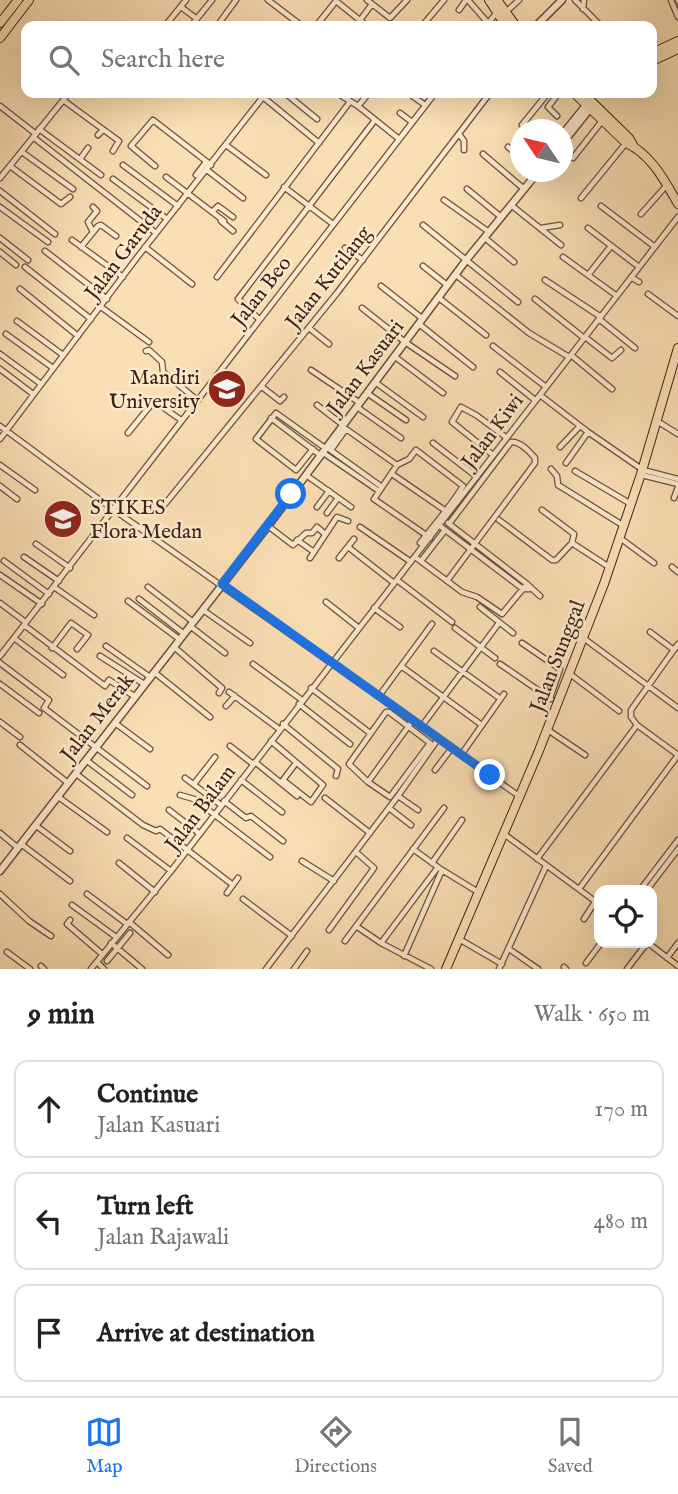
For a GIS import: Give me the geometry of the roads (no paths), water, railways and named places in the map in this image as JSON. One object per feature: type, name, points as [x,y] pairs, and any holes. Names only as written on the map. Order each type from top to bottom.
[{"type":"main road","points":[[0,23],[18,0]]},
{"type":"main road","points":[[0,38],[29,0]]},
{"type":"main road","points":[[489,0],[499,6],[512,21]]},
{"type":"main road","points":[[657,51],[678,41]]},
{"type":"main road","points":[[657,59],[678,49]]},
{"type":"main road","points":[[589,99],[602,121],[650,162],[677,199]]},
{"type":"main road","points":[[589,99],[629,138],[630,145]]},
{"type":"main road","name":"Jalan Sunggal","points":[[446,969],[520,797],[547,729],[554,701],[569,674],[610,567],[657,420],[674,377],[678,348]]},
{"type":"street","points":[[169,21],[186,0]]},
{"type":"street","points":[[181,7],[197,19],[212,0]]},
{"type":"street","points":[[221,20],[236,0]]},
{"type":"street","points":[[268,0],[295,21]]},
{"type":"street","points":[[361,19],[370,2],[390,18],[407,0]]},
{"type":"street","points":[[426,21],[443,0]]},
{"type":"street","points":[[459,10],[467,0],[484,21]]},
{"type":"street","points":[[489,21],[499,6],[519,0]]},
{"type":"street","points":[[542,21],[562,0]]},
{"type":"street","points":[[575,0],[596,21]]},
{"type":"street","points":[[583,9],[584,0]]},
{"type":"street","points":[[670,0],[678,17]]},
{"type":"street","points":[[320,21],[334,1],[360,21]]},
{"type":"street","name":"Jalan Garuda","points":[[0,439],[145,247],[207,170],[209,163],[262,98]]},
{"type":"street","points":[[267,98],[319,143]]},
{"type":"street","points":[[291,98],[317,119]]},
{"type":"street","points":[[343,98],[358,106],[398,139]]},
{"type":"street","points":[[358,106],[365,98]]},
{"type":"street","points":[[415,98],[425,105]]},
{"type":"street","name":"Jalan Beo","points":[[0,656],[430,98]]},
{"type":"street","name":"Jalan Kutilang","points":[[165,504],[363,260],[486,98]]},
{"type":"street","points":[[527,119],[544,98]]},
{"type":"street","points":[[555,98],[548,107],[557,116]]},
{"type":"street","points":[[573,120],[589,99]]},
{"type":"street","points":[[573,126],[589,99]]},
{"type":"street","points":[[0,178],[63,100],[119,141],[113,151]]},
{"type":"street","points":[[217,277],[349,103]]},
{"type":"street","points":[[0,106],[156,233]]},
{"type":"street","points":[[400,113],[412,122]]},
{"type":"street","points":[[155,166],[131,146],[153,120],[209,163],[196,175]]},
{"type":"street","points":[[259,319],[238,299],[374,120]]},
{"type":"street","points":[[573,158],[602,121]]},
{"type":"street","points":[[98,135],[103,130]]},
{"type":"street","points":[[36,133],[101,175]]},
{"type":"street","points":[[459,134],[464,141],[464,150]]},
{"type":"street","points":[[226,145],[266,175]]},
{"type":"street","points":[[581,198],[630,145]]},
{"type":"street","points":[[80,159],[88,148]]},
{"type":"street","points":[[22,152],[73,189]]},
{"type":"street","points":[[483,154],[524,188]]},
{"type":"street","points":[[123,165],[178,206]]},
{"type":"street","points":[[10,166],[60,203],[70,197]]},
{"type":"street","points":[[207,170],[243,198]]},
{"type":"street","points":[[166,177],[233,231]]},
{"type":"street","points":[[113,179],[167,219]]},
{"type":"street","name":"Jalan Kasuari","points":[[222,584],[529,182]]},
{"type":"street","points":[[641,215],[668,185]]},
{"type":"street","points":[[284,187],[333,224]]},
{"type":"street","points":[[467,189],[501,217]]},
{"type":"street","points":[[0,191],[55,234]]},
{"type":"street","points":[[187,194],[224,221]]},
{"type":"street","points":[[444,200],[487,235],[514,262]]},
{"type":"street","points":[[511,205],[561,244]]},
{"type":"street","points":[[0,206],[48,242]]},
{"type":"street","points":[[212,212],[219,206],[233,218]]},
{"type":"street","points":[[601,206],[655,247]]},
{"type":"street","points":[[93,207],[97,211],[88,223],[93,231]]},
{"type":"street","name":"Jalan Kiwi","points":[[331,663],[428,537],[442,528],[447,513],[678,217]]},
{"type":"street","points":[[81,247],[101,225],[116,236]]},
{"type":"street","points":[[423,225],[518,302]]},
{"type":"street","points":[[541,228],[559,225]]},
{"type":"street","points":[[588,228],[639,267]]},
{"type":"street","points":[[0,238],[28,260]]},
{"type":"street","points":[[72,240],[123,277]]},
{"type":"street","points":[[588,275],[611,246]]},
{"type":"street","points":[[145,247],[192,284]]},
{"type":"street","points":[[345,247],[363,260]]},
{"type":"street","points":[[45,251],[107,299]]},
{"type":"street","points":[[0,252],[16,265]]},
{"type":"street","points":[[563,257],[617,296]]},
{"type":"street","points":[[424,266],[448,285]]},
{"type":"street","points":[[25,267],[91,319]]},
{"type":"street","points":[[456,275],[529,333],[570,356],[612,389]]},
{"type":"street","points":[[631,277],[639,282]]},
{"type":"street","points":[[545,280],[600,318],[635,348]]},
{"type":"street","points":[[381,286],[473,367]]},
{"type":"street","points":[[20,289],[78,336]]},
{"type":"street","points":[[648,294],[678,316]]},
{"type":"street","points":[[439,298],[486,335]]},
{"type":"street","points":[[535,299],[612,358],[621,350]]},
{"type":"street","points":[[101,307],[149,342]]},
{"type":"street","points":[[362,308],[455,376]]},
{"type":"street","points":[[17,321],[62,355]]},
{"type":"street","points":[[309,328],[329,344]]},
{"type":"street","points":[[6,334],[53,368]]},
{"type":"street","points":[[493,346],[546,387]]},
{"type":"street","points":[[146,351],[149,350],[162,362],[163,372],[197,400]]},
{"type":"street","points":[[0,355],[41,384]]},
{"type":"street","points":[[394,356],[443,393]]},
{"type":"street","points":[[0,369],[33,394]]},
{"type":"street","points":[[312,370],[401,438]]},
{"type":"street","points":[[500,372],[535,400]]},
{"type":"street","points":[[375,382],[424,417]]},
{"type":"street","points":[[262,387],[280,401],[284,397]]},
{"type":"street","points":[[367,393],[406,421]]},
{"type":"street","points":[[540,395],[642,472],[678,483],[674,498]]},
{"type":"street","points":[[128,433],[156,401],[181,420]]},
{"type":"street","points":[[317,405],[343,425]]},
{"type":"street","points":[[494,455],[452,422],[461,407],[477,415],[507,438]]},
{"type":"street","points":[[313,449],[298,470],[295,470],[256,440],[274,414],[278,414],[381,489]]},
{"type":"street","points":[[271,418],[313,449],[325,450],[346,429],[397,465]]},
{"type":"street","points":[[657,420],[678,434]]},
{"type":"street","points":[[0,426],[520,797]]},
{"type":"street","points":[[560,447],[580,426]]},
{"type":"street","points":[[566,463],[587,432]]},
{"type":"street","points":[[447,581],[471,550],[475,544],[535,463],[535,458],[515,441],[506,445],[446,522],[475,544],[527,587]]},
{"type":"street","points":[[433,443],[477,477]]},
{"type":"street","points":[[421,542],[428,537],[447,513],[462,484],[416,450],[409,459],[397,465],[374,499],[428,537]]},
{"type":"street","points":[[0,465],[36,490]]},
{"type":"street","points":[[551,469],[556,474],[558,485],[624,527]]},
{"type":"street","points":[[575,471],[631,505]]},
{"type":"street","points":[[392,474],[447,513]]},
{"type":"street","points":[[306,475],[351,508]]},
{"type":"street","points":[[0,486],[17,499]]},
{"type":"street","points":[[317,507],[329,491]]},
{"type":"street","points":[[327,513],[338,498]]},
{"type":"street","points":[[499,520],[554,561],[572,543],[574,534],[542,510]]},
{"type":"street","points":[[298,540],[312,555],[338,516],[348,521]]},
{"type":"street","points":[[268,526],[293,545],[317,527],[325,534]]},
{"type":"street","points":[[360,527],[411,562]]},
{"type":"street","points":[[421,561],[442,528],[540,596]]},
{"type":"street","points":[[339,558],[354,538]]},
{"type":"street","points":[[620,538],[654,563]]},
{"type":"street","points":[[572,543],[610,567]]},
{"type":"street","points":[[36,544],[70,568]]},
{"type":"street","points":[[348,547],[452,622]]},
{"type":"street","points":[[415,556],[464,593],[477,597],[502,614],[527,587]]},
{"type":"street","points":[[24,557],[59,582]]},
{"type":"street","points":[[4,561],[49,594]]},
{"type":"street","points":[[671,567],[678,572]]},
{"type":"street","points":[[0,575],[41,604]]},
{"type":"street","name":"Jalan Merak","points":[[1,869],[222,584]]},
{"type":"street","points":[[54,587],[94,615]]},
{"type":"street","points":[[148,587],[225,653]]},
{"type":"street","points":[[139,599],[181,636]]},
{"type":"street","points":[[128,601],[181,636]]},
{"type":"street","points":[[326,602],[359,628]]},
{"type":"street","points":[[1,605],[52,648],[105,686],[109,680],[134,696]]},
{"type":"street","points":[[480,607],[513,632]]},
{"type":"street","points":[[374,608],[400,627]]},
{"type":"street","points":[[202,609],[250,643]]},
{"type":"street","points":[[52,648],[71,622],[88,635],[77,649]]},
{"type":"street","points":[[421,727],[499,622]]},
{"type":"street","points":[[379,696],[432,624]]},
{"type":"street","points":[[455,628],[495,658]]},
{"type":"street","points":[[650,632],[674,650]]},
{"type":"street","points":[[582,637],[678,708]]},
{"type":"street","points":[[14,638],[63,675]]},
{"type":"street","points":[[500,664],[554,701],[560,669],[522,643]]},
{"type":"street","points":[[579,889],[678,755],[638,725],[630,713],[678,644]]},
{"type":"street","points":[[106,646],[152,674],[210,717]]},
{"type":"street","points":[[173,646],[222,688],[219,693]]},
{"type":"street","points":[[434,651],[498,697]]},
{"type":"street","points":[[100,656],[144,684]]},
{"type":"street","points":[[0,663],[49,700],[44,708],[148,786]]},
{"type":"street","name":"Jalan Balam","points":[[91,969],[188,850],[331,663]]},
{"type":"street","points":[[253,664],[349,744]]},
{"type":"street","points":[[401,666],[479,723]]},
{"type":"street","points":[[569,674],[619,711]]},
{"type":"street","points":[[0,684],[39,713]]},
{"type":"street","points":[[311,688],[370,733]]},
{"type":"street","points":[[226,706],[232,694],[279,729]]},
{"type":"street","points":[[461,755],[504,694]]},
{"type":"street","points":[[387,712],[408,726],[430,744],[391,796],[368,782],[349,764],[387,712]]},
{"type":"street","points":[[368,782],[413,720]]},
{"type":"street","points":[[0,722],[20,737]]},
{"type":"street","points":[[114,723],[150,748]]},
{"type":"street","points":[[283,724],[338,769],[335,776]]},
{"type":"street","points":[[537,859],[638,725]]},
{"type":"street","points":[[547,729],[585,755]]},
{"type":"street","points":[[267,969],[438,739]]},
{"type":"street","points":[[271,741],[324,786],[311,802],[283,780],[296,763]]},
{"type":"street","points":[[20,745],[68,783]]},
{"type":"street","points":[[230,746],[306,803]]},
{"type":"street","points":[[435,770],[452,748]]},
{"type":"street","points":[[194,784],[215,757]]},
{"type":"street","points":[[85,760],[132,795]]},
{"type":"street","points":[[75,774],[143,825],[157,831],[160,829],[233,885]]},
{"type":"street","points":[[184,778],[246,818],[251,816],[283,841]]},
{"type":"street","points":[[241,780],[282,812]]},
{"type":"street","points":[[180,795],[191,797],[270,857]]},
{"type":"street","points":[[57,796],[107,832]]},
{"type":"street","points":[[398,796],[418,810]]},
{"type":"street","points":[[325,798],[370,833]]},
{"type":"street","points":[[389,808],[411,825]]},
{"type":"street","points":[[345,941],[444,808]]},
{"type":"street","points":[[169,810],[200,834]]},
{"type":"street","points":[[432,863],[462,820]]},
{"type":"street","points":[[35,825],[70,851]]},
{"type":"street","points":[[0,833],[70,881]]},
{"type":"street","points":[[504,834],[594,901]]},
{"type":"street","points":[[127,838],[171,871]]},
{"type":"street","points":[[650,885],[678,841]]},
{"type":"street","points":[[413,849],[478,892]]},
{"type":"street","points":[[645,885],[678,849]]},
{"type":"street","points":[[329,930],[374,868],[356,852]]},
{"type":"street","points":[[302,861],[334,881]]},
{"type":"street","points":[[119,863],[155,892]]},
{"type":"street","points":[[458,939],[500,968],[546,866]]},
{"type":"street","points":[[382,943],[440,869]]},
{"type":"street","points":[[404,956],[440,869]]},
{"type":"street","points":[[227,893],[238,878]]},
{"type":"street","points":[[0,894],[29,921],[51,936]]},
{"type":"street","points":[[87,894],[168,955]]},
{"type":"street","points":[[243,900],[292,936]]},
{"type":"street","points":[[72,905],[116,937]]},
{"type":"street","points":[[584,919],[594,907]]},
{"type":"street","points":[[70,920],[67,924],[103,954]]},
{"type":"street","points":[[356,926],[404,956],[431,969]]},
{"type":"street","points":[[107,961],[130,933]]},
{"type":"street","points":[[111,943],[142,969]]},
{"type":"street","points":[[667,958],[678,943]]},
{"type":"street","points":[[586,963],[597,948]]},
{"type":"street","points":[[627,969],[643,948]]},
{"type":"street","points":[[654,948],[676,964],[669,969]]},
{"type":"street","points":[[509,949],[538,969]]},
{"type":"street","points":[[294,969],[307,951]]},
{"type":"street","points":[[7,952],[30,969]]},
{"type":"street","points":[[97,962],[104,969]]},
{"type":"waterway","points":[[674,0],[678,6]]},
{"type":"place","name":"Mandiri University","points":[[227,389]]},
{"type":"place","name":"STIKES Flora Medan","points":[[63,519]]}]
